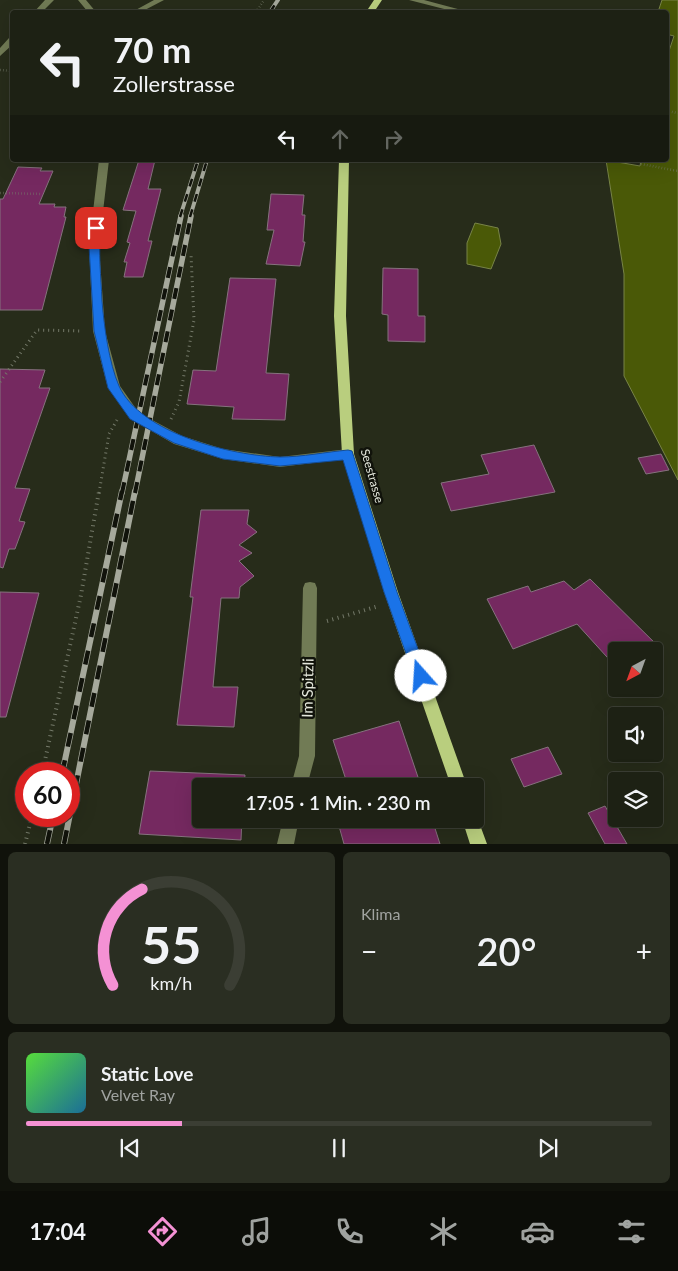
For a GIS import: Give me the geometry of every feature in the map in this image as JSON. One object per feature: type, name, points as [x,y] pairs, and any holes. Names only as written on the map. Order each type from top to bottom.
[{"type":"main road","name":"Seestrasse","points":[[344,162],[340,316],[348,454],[394,601],[456,778]]},
{"type":"main road","points":[[473,828],[479,844]]},
{"type":"street","points":[[40,10],[50,0]]},
{"type":"street","points":[[82,0],[90,10]]},
{"type":"street","points":[[140,10],[160,0]]},
{"type":"street","points":[[413,0],[456,10]]},
{"type":"street","points":[[0,53],[10,42]]},
{"type":"street","points":[[104,162],[94,246],[99,331],[114,388],[134,416],[164,433],[223,454],[280,462],[348,454]]},
{"type":"street","name":"Im Spitzli","points":[[301,778],[307,756],[310,588]]},
{"type":"street","points":[[285,844],[289,828]]},
{"type":"path","points":[[640,164],[678,172]]},
{"type":"path","points":[[0,193],[42,194]]},
{"type":"path","points":[[164,433],[179,402],[194,320],[191,254]]},
{"type":"path","points":[[0,382],[37,330],[99,331]]},
{"type":"path","points":[[45,762],[81,595],[109,434],[126,404]]},
{"type":"path","points":[[309,626],[394,601]]},
{"type":"path","points":[[25,844],[29,827]]},
{"type":"shaded area","points":[[662,0],[678,0],[678,480],[624,376],[624,274],[606,162],[640,166],[641,162],[669,162],[669,51],[674,36],[669,35],[669,10],[659,10]]},
{"type":"shaded area","points":[[475,223],[498,228],[501,244],[491,269],[467,264],[467,243]]},
{"type":"building","points":[[138,162],[155,162],[148,189],[161,189],[148,241],[152,241],[143,277],[124,277],[127,262],[124,262],[130,243],[127,242],[136,211],[123,210]]},
{"type":"building","points":[[18,167],[42,168],[40,171],[53,171],[39,204],[55,204],[54,207],[66,207],[64,217],[66,217],[42,310],[0,310],[0,199],[3,199]]},
{"type":"building","points":[[271,194],[304,195],[302,215],[305,215],[303,242],[305,242],[300,266],[266,264],[274,230],[267,230]]},
{"type":"building","points":[[383,268],[418,269],[418,316],[425,316],[425,342],[388,341],[388,315],[382,314]]},
{"type":"building","points":[[230,278],[276,279],[266,373],[289,374],[285,420],[232,419],[234,407],[187,404],[193,370],[216,371]]},
{"type":"building","points":[[0,369],[45,370],[39,388],[50,388],[15,488],[30,489],[19,521],[25,522],[15,549],[9,549],[3,568],[0,567]]},
{"type":"building","points":[[534,445],[555,492],[451,511],[441,483],[489,474],[481,455]]},
{"type":"building","points":[[661,454],[669,470],[646,474],[638,458]]},
{"type":"building","points":[[201,510],[249,510],[247,524],[257,532],[239,545],[252,553],[239,561],[254,576],[240,587],[239,598],[221,598],[213,687],[238,687],[234,727],[177,725],[193,597],[190,597]]},
{"type":"building","points":[[590,579],[654,642],[608,642],[608,658],[577,624],[513,649],[487,599],[528,586],[531,592],[564,581],[574,590]]},
{"type":"building","points":[[0,592],[39,593],[6,717],[0,717]]},
{"type":"building","points":[[399,721],[418,778],[345,778],[333,740]]},
{"type":"building","points":[[548,747],[562,774],[524,787],[511,759]]},
{"type":"building","points":[[150,771],[245,775],[245,778],[192,778],[192,828],[242,828],[241,840],[139,834]]},
{"type":"building","points":[[605,806],[608,811],[608,827],[617,827],[627,844],[605,844],[588,813]]},
{"type":"building","points":[[340,828],[435,828],[440,844],[344,844]]},
{"type":"railway","points":[[271,10],[278,0]]},
{"type":"railway","points":[[180,217],[197,162]]},
{"type":"railway","points":[[190,217],[206,162]]},
{"type":"railway","points":[[122,493],[181,216]]},
{"type":"railway","points":[[135,493],[191,216]]},
{"type":"railway","points":[[65,762],[122,491]]},
{"type":"railway","points":[[64,844],[135,491]]},
{"type":"railway","points":[[47,844],[51,827]]},
{"type":"route","points":[[96,228],[94,246],[99,331],[114,388],[134,416],[178,440],[223,454],[280,462],[348,454],[391,592],[421,676]]}]
